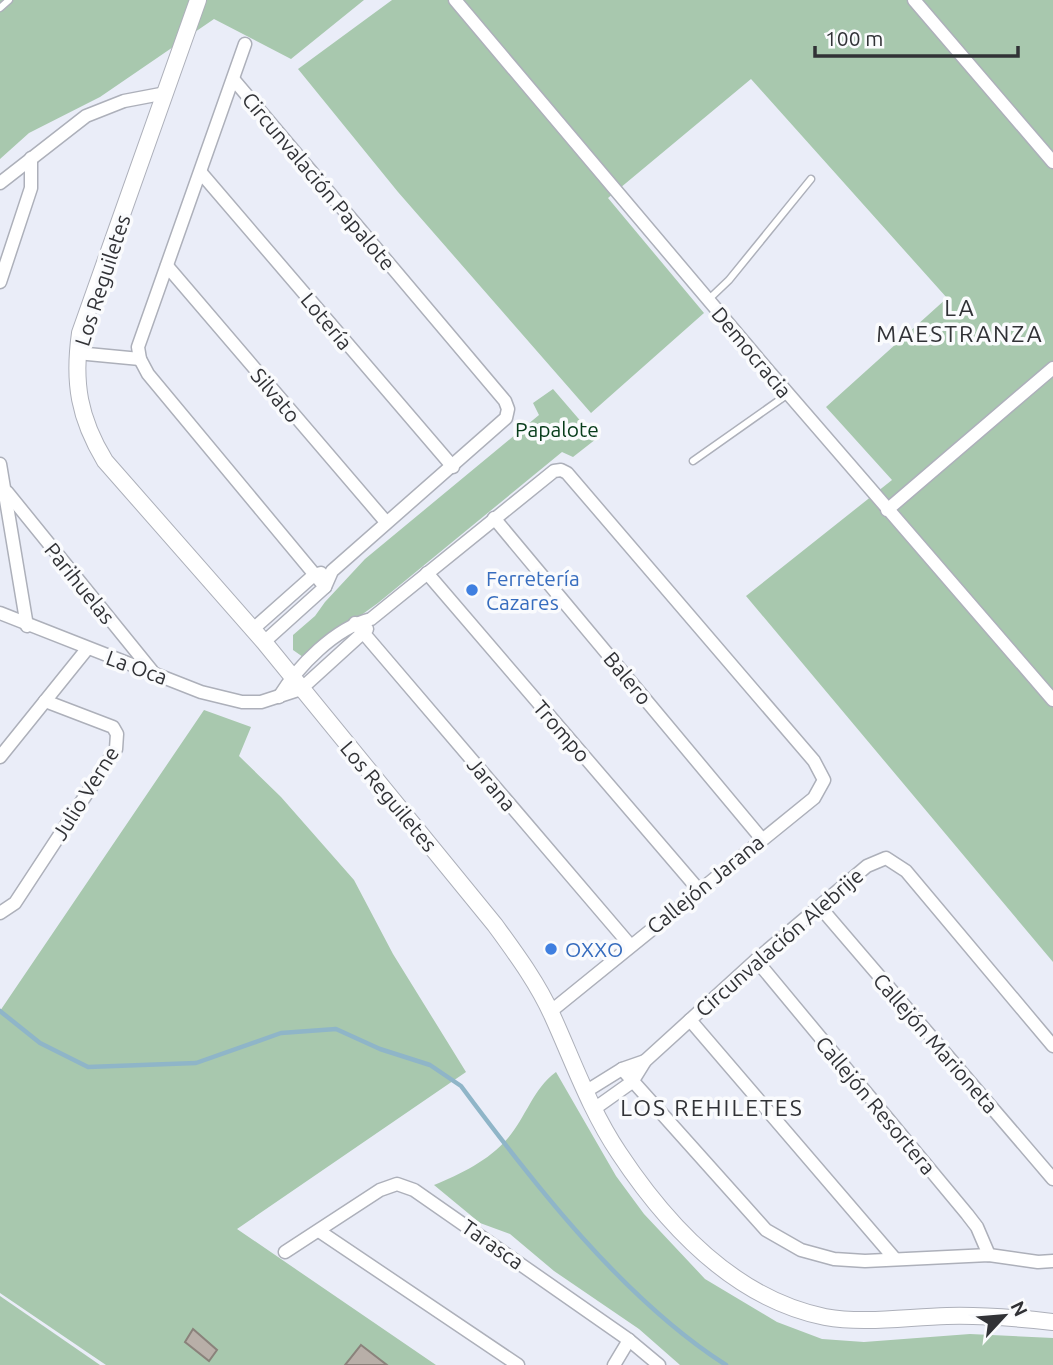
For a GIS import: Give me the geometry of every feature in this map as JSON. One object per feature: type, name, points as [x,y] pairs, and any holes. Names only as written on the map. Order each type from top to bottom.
[{"type":"street","name":"Los Reguiletes","points":[[198,0],[98,281],[77,353],[75,369],[81,407],[89,434],[105,461],[264,642],[495,925],[526,969],[550,1012],[585,1092],[619,1153],[659,1206],[699,1249],[743,1286],[785,1307],[828,1317],[993,1316],[1053,1322]]},
{"type":"street","name":"Democracia","points":[[455,0],[788,394],[1053,700]]},
{"type":"street","points":[[914,0],[1053,162]]},
{"type":"street","points":[[234,80],[245,44]]},
{"type":"street","name":"Circunvalación Papalote","points":[[140,359],[138,347],[234,80]]},
{"type":"street","name":"Circunvalación Papalote","points":[[234,80],[505,401],[506,418],[332,571],[325,587]]},
{"type":"street","points":[[0,183],[86,116],[104,107],[166,93]]},
{"type":"street","points":[[0,282],[29,195],[33,176],[31,158]]},
{"type":"street","name":"Lotería","points":[[202,174],[453,467]]},
{"type":"street","name":"Silvato","points":[[167,266],[386,522]]},
{"type":"street","points":[[77,353],[140,359],[148,374],[325,587],[264,642]]},
{"type":"street","points":[[887,509],[1053,368]]},
{"type":"street","name":"Parihuelas","points":[[0,464],[7,492],[27,626]]},
{"type":"street","name":"Callejón Jarana","points":[[494,518],[554,471],[567,473],[814,761],[824,780],[814,798],[698,889],[550,1012]]},
{"type":"street","name":"Parihuelas","points":[[7,492],[154,673]]},
{"type":"street","points":[[296,683],[355,623],[371,619],[494,518]]},
{"type":"street","name":"Balero","points":[[494,518],[761,838]]},
{"type":"street","name":"Circunvalación Papalote","points":[[314,575],[332,571]]},
{"type":"street","name":"Trompo","points":[[427,573],[698,889]]},
{"type":"street","points":[[252,630],[314,575]]},
{"type":"street","name":"La Oca","points":[[0,613],[27,626],[222,699],[261,702],[279,697],[296,683]]},
{"type":"street","points":[[296,683],[365,634],[371,619]]},
{"type":"street","name":"Jarana","points":[[355,623],[630,946]]},
{"type":"street","points":[[0,757],[87,649]]},
{"type":"street","name":"Julio Verne","points":[[0,913],[15,903],[116,749],[118,741],[113,727],[45,701]]},
{"type":"street","name":"Circunvalación Alebrije","points":[[632,1082],[645,1061],[756,960],[877,860],[886,858],[896,863],[1053,1046]]},
{"type":"street","name":"Callejón Marioneta","points":[[820,906],[1053,1179]]},
{"type":"street","name":"Callejón Resortera","points":[[756,960],[967,1214],[977,1227],[989,1255]]},
{"type":"street","points":[[690,1020],[895,1259]]},
{"type":"street","name":"Circunvalación Alebrije","points":[[585,1092],[622,1069],[645,1061]]},
{"type":"street","points":[[622,1069],[766,1230],[801,1250],[834,1259],[989,1255],[1038,1262],[1053,1261]]},
{"type":"street","points":[[594,1109],[632,1082]]},
{"type":"street","name":"Tarasca","points":[[285,1252],[380,1190],[397,1184],[414,1190],[629,1340],[659,1365]]},
{"type":"street","points":[[319,1231],[518,1365]]},
{"type":"street","points":[[614,1365],[629,1340]]},
{"type":"lane","points":[[0,8],[9,0]]},
{"type":"lane","points":[[708,300],[729,280],[811,180]]},
{"type":"lane","points":[[693,461],[788,394]]},
{"type":"green space","points":[[0,0],[364,0],[291,59],[214,19],[100,97],[29,133],[0,159]]},
{"type":"green space","points":[[392,0],[1053,0],[1053,962],[746,596],[892,480],[826,407],[947,298],[751,79],[608,198],[704,313],[591,413],[398,192],[298,69]]},
{"type":"green space","name":"Papalote","points":[[553,389],[596,439],[573,457],[562,452],[378,603],[303,657],[293,650],[293,635],[315,616],[365,559],[539,415],[533,403]]},
{"type":"green space","points":[[204,710],[251,727],[239,756],[281,797],[354,880],[393,954],[466,1072],[237,1229],[436,1365],[106,1365],[0,1293],[0,1011]]},
{"type":"green space","points":[[556,1072],[616,1176],[644,1214],[705,1279],[777,1322],[822,1339],[864,1342],[970,1334],[1053,1338],[1053,1365],[680,1365],[639,1329],[554,1271],[510,1234],[480,1223],[434,1185],[492,1154],[508,1138],[535,1095]]},
{"type":"green space","points":[[0,1296],[100,1365],[0,1365]]},
{"type":"building","points":[[193,1329],[217,1350],[209,1361],[185,1342]]},
{"type":"building","points":[[361,1345],[387,1365],[345,1365]]},
{"type":"waterway","points":[[0,1011],[40,1043],[88,1067],[196,1063],[281,1033],[336,1029],[380,1049],[430,1065],[461,1086],[550,1200],[616,1274],[688,1338],[726,1365]]},
{"type":"place","name":"Ferretería Cazares","points":[[472,590]]},
{"type":"place","name":"OXXO","points":[[551,949]]},
{"type":"district","name":"LA MAESTRANZA","points":[[960,320]]},
{"type":"district","name":"LOS REHILETES","points":[[712,1107]]}]
